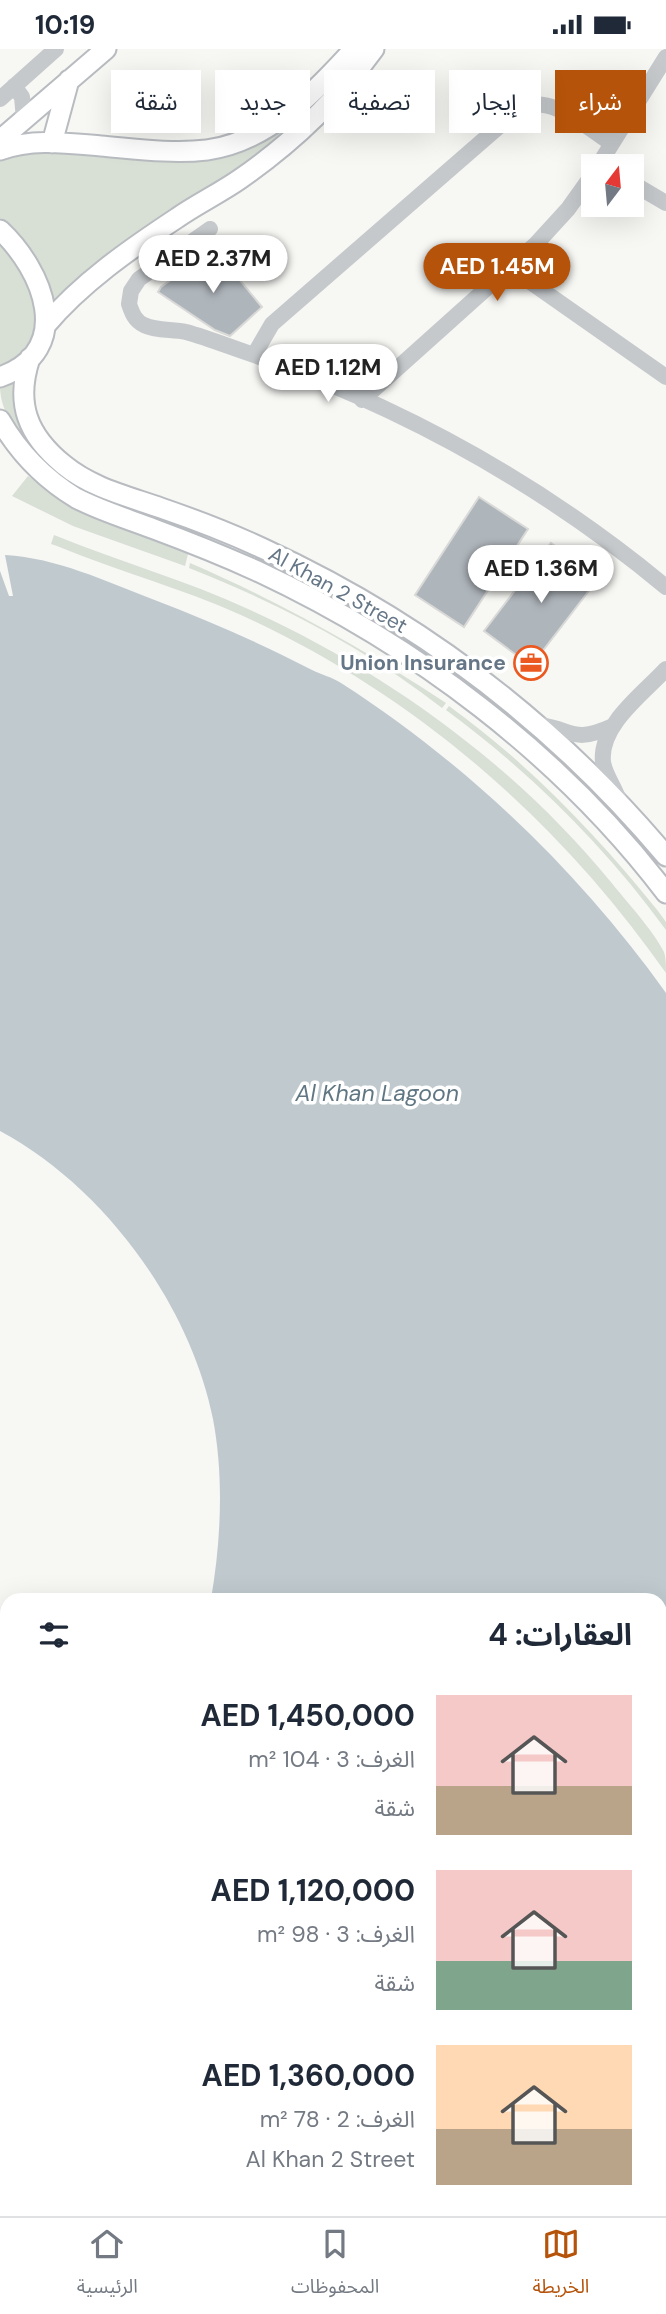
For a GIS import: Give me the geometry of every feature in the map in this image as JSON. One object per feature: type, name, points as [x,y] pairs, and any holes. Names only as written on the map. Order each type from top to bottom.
[{"type":"main road","points":[[0,140],[106,49]]},
{"type":"main road","points":[[0,150],[20,145],[52,143],[184,151],[207,150],[237,143],[251,137],[292,109],[354,49]]},
{"type":"main road","points":[[359,70],[374,49]]},
{"type":"main road","points":[[363,70],[386,49]]},
{"type":"main road","points":[[52,143],[69,79]]},
{"type":"main road","points":[[45,326],[76,293],[137,245],[240,179],[324,109]]},
{"type":"main road","points":[[0,230],[23,256],[37,281],[44,301],[45,326]]},
{"type":"main road","name":"Al Khan 2 Street","points":[[45,326],[41,340],[30,358],[22,387],[27,418],[39,439],[66,467],[114,492],[255,545],[347,591],[430,641],[539,725],[620,804],[666,856]]},
{"type":"main road","points":[[0,377],[30,358]]},
{"type":"main road","name":"Al Khan 2 Street","points":[[0,420],[30,462],[51,482],[76,498],[259,572],[350,620],[437,675],[489,713],[559,775],[616,833],[666,893]]},
{"type":"street","points":[[0,99],[56,49]]},
{"type":"street","points":[[606,154],[666,57]]},
{"type":"street","points":[[14,85],[44,102]]},
{"type":"street","points":[[14,85],[24,119]]},
{"type":"street","points":[[254,355],[272,324],[519,109],[534,103],[550,105],[611,143]]},
{"type":"street","points":[[362,400],[553,226],[581,190]]},
{"type":"street","points":[[644,190],[666,203]]},
{"type":"street","points":[[211,229],[139,279],[131,291],[131,310],[137,320],[148,327],[184,332],[254,355],[332,385],[433,432],[501,469],[588,526],[666,587]]},
{"type":"street","points":[[509,267],[666,377]]},
{"type":"street","points":[[620,804],[603,764],[604,748],[613,726],[666,669]]},
{"type":"street","points":[[539,725],[579,736],[592,735],[613,726]]},
{"type":"shaded area","points":[[324,91],[324,95],[310,108],[310,102]]},
{"type":"shaded area","points":[[270,133],[283,133],[263,152],[53,303],[7,224],[0,218],[0,160],[28,151],[235,153],[255,145]]},
{"type":"shaded area","points":[[0,243],[13,259],[31,292],[36,309],[36,324],[30,340],[19,354],[0,368]]},
{"type":"shaded area","points":[[13,381],[16,413],[24,432],[43,458],[40,462],[14,427],[4,407],[0,386]]},
{"type":"shaded area","points":[[28,476],[77,510],[188,554],[185,566],[73,526],[12,496]]},
{"type":"shaded area","points":[[54,535],[248,609],[349,661],[444,724],[532,798],[573,838],[653,934],[664,952],[666,973],[624,917],[578,863],[477,765],[423,722],[365,682],[304,646],[218,605],[51,544]]},
{"type":"shaded area","points":[[190,563],[321,627],[446,703],[442,708],[383,666],[321,629],[256,596],[189,568]]},
{"type":"shaded area","points":[[449,706],[507,752],[561,802],[611,855],[658,911],[666,922],[666,930],[618,869],[565,812],[507,759],[446,710]]},
{"type":"water","name":"Al Khan Lagoon","points":[[5,555],[62,565],[193,615],[341,683],[433,748],[518,823],[596,904],[666,993],[666,1593],[212,1593],[219,1532],[219,1463],[213,1419],[201,1376],[184,1333],[163,1292],[107,1216],[74,1183],[38,1154],[0,1131],[0,571],[9,596],[13,596]]},
{"type":"building","points":[[214,249],[262,307],[230,336],[215,330],[158,292],[161,287]]},
{"type":"building","points":[[479,497],[528,529],[464,627],[415,595]]},
{"type":"building","points":[[551,543],[598,579],[531,666],[484,631]]},
{"type":"place","name":"Union Insurance","points":[[531,663]]}]
